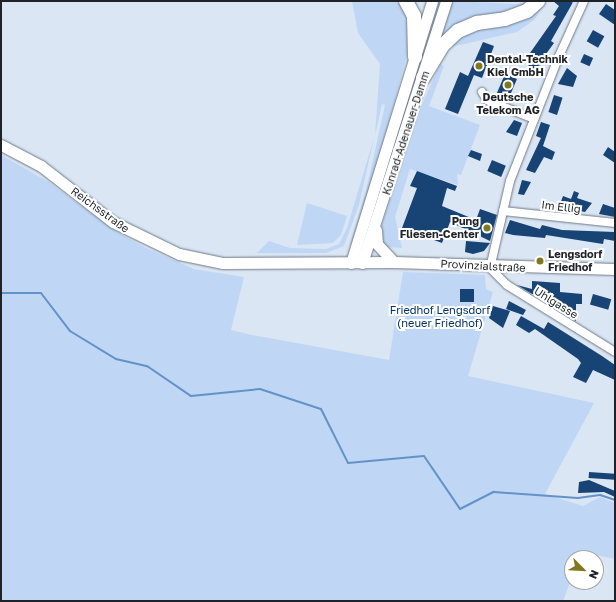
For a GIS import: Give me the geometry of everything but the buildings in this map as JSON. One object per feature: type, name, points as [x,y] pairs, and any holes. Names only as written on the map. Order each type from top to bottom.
[{"type":"highway","points":[[406,1],[414,16],[415,57]]},
{"type":"highway","points":[[423,78],[443,45],[458,31],[513,16],[538,1]]},
{"type":"main road","name":"Konrad-Adenauer-Damm","points":[[351,263],[432,1]]},
{"type":"main road","name":"Konrad-Adenauer-Damm","points":[[362,263],[376,227],[446,1]]},
{"type":"main road","name":"Reichsstraße","points":[[1,145],[41,166],[113,222],[179,254],[223,263],[351,263]]},
{"type":"main road","points":[[376,227],[377,244],[394,262]]},
{"type":"main road","name":"Provinzialstraße","points":[[351,263],[394,262],[490,268],[615,269]]},
{"type":"street","points":[[490,268],[510,181],[534,119],[584,1]]},
{"type":"street","points":[[482,92],[487,100],[534,119]]},
{"type":"street","name":"Im Ellig","points":[[503,211],[615,223]]},
{"type":"street","name":"Uhlgasse","points":[[490,268],[507,286],[615,352]]},
{"type":"green space","points":[[352,1],[398,1],[409,16],[412,36],[385,138],[354,239],[349,248],[367,187],[385,105],[382,104],[375,135],[380,64],[358,33]]},
{"type":"green space","points":[[435,1],[441,1],[387,181],[360,246]]},
{"type":"green space","points":[[452,1],[516,4],[532,1],[440,41]]},
{"type":"green space","points":[[545,4],[534,20],[517,32],[451,47],[457,38],[535,12]]},
{"type":"green space","points":[[440,64],[444,66],[429,106],[480,125],[461,175],[457,174],[458,185],[410,169],[395,217],[402,248],[383,247],[379,234],[418,114]]},
{"type":"green space","points":[[374,138],[359,205],[344,246],[326,253],[257,253],[269,241],[290,248],[326,249],[339,244],[347,228]]},
{"type":"green space","name":"Friedhof Lengsdorf (neuer Friedhof)","points":[[1,155],[47,181],[117,232],[146,248],[194,269],[244,277],[231,330],[389,360],[403,272],[485,275],[486,289],[493,292],[468,376],[594,403],[545,494],[583,506],[600,497],[615,503],[615,559],[604,557],[604,550],[564,550],[564,590],[567,590],[563,601],[1,601]]},
{"type":"green space","points":[[307,203],[347,216],[341,235],[333,243],[297,245]]},
{"type":"waterway","points":[[1,293],[41,293],[70,331],[116,359],[147,366],[191,396],[260,389],[321,409],[348,463],[424,456],[460,509],[494,492],[578,498],[600,495],[615,500]]},
{"type":"place","name":"Dental-Technik Kiel GmbH","points":[[479,66]]},
{"type":"place","name":"Deutsche Telekom AG","points":[[508,85]]},
{"type":"place","name":"Pung Fliesen-Center","points":[[487,228]]},
{"type":"place","name":"Lengsdorf Friedhof","points":[[540,261]]}]
